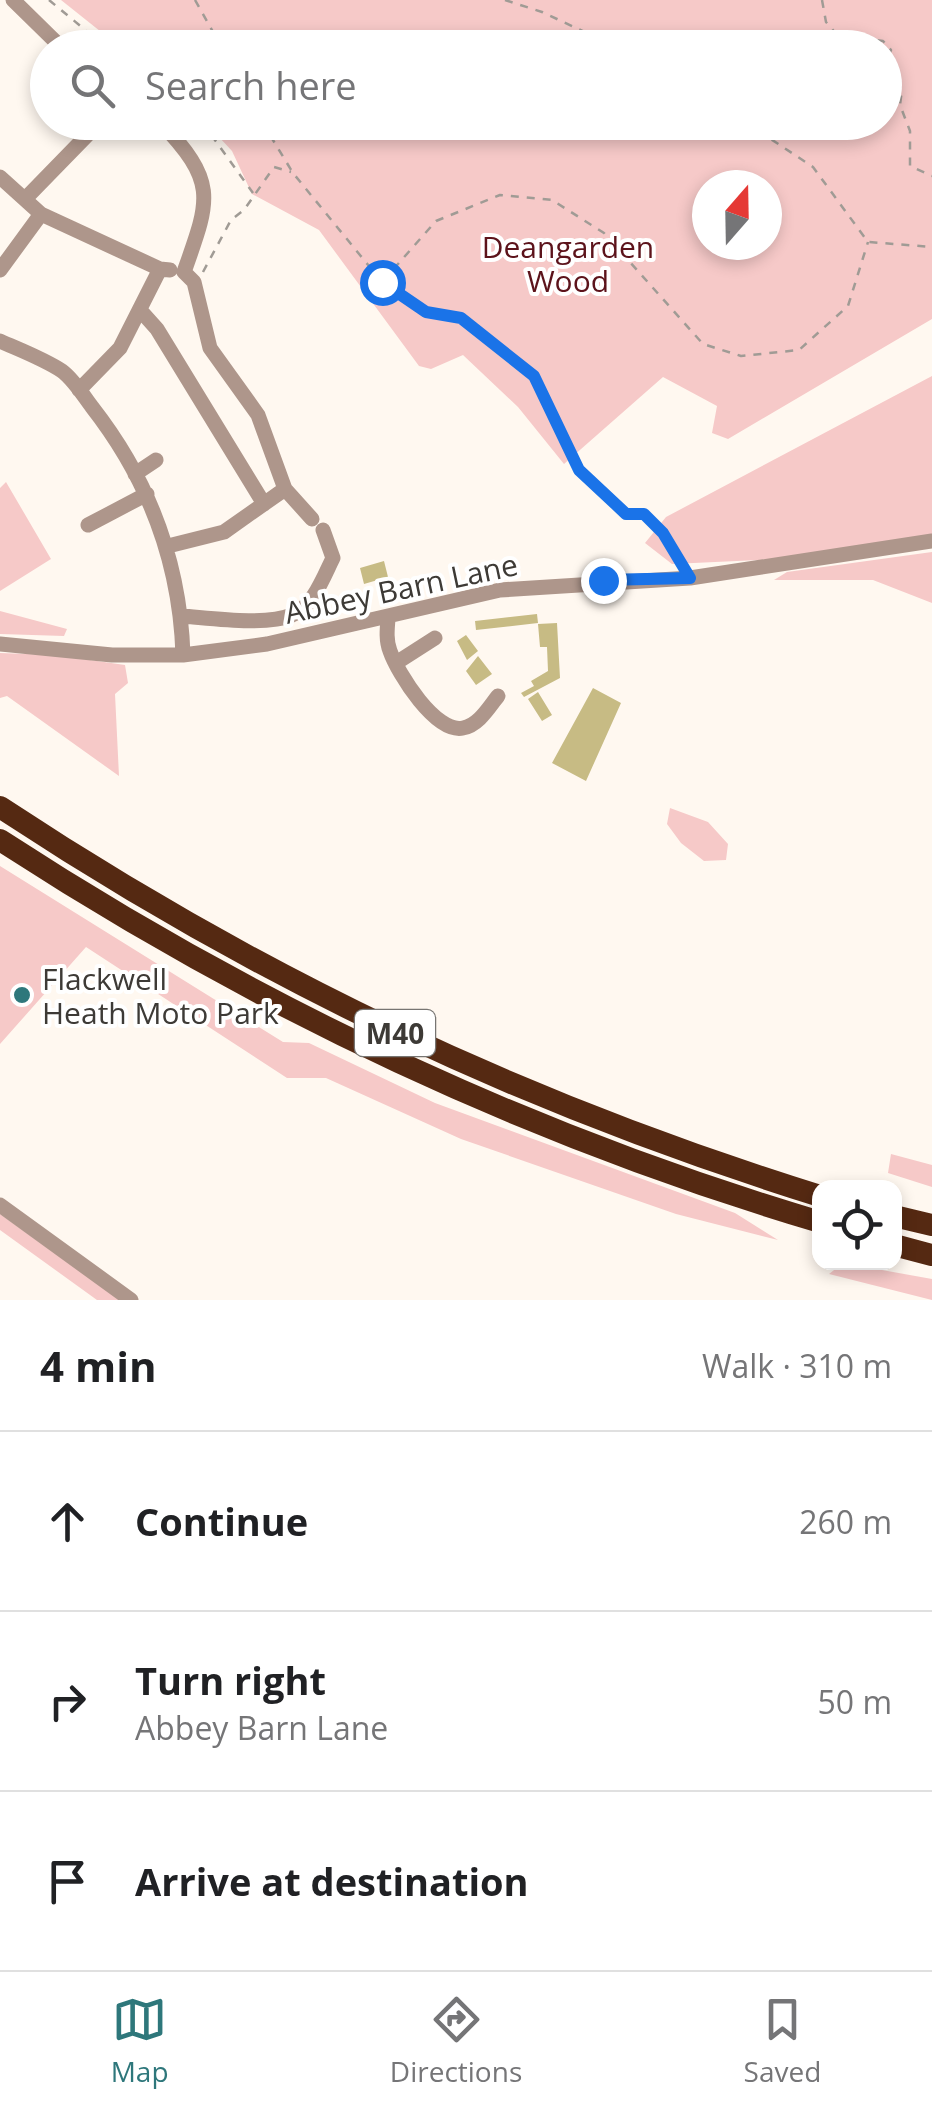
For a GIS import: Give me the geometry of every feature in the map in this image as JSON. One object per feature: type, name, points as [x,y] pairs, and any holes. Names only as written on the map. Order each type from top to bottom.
[{"type":"highway","name":"M40","points":[[0,807],[183,921],[350,1012],[623,1128],[812,1193]]},
{"type":"highway","name":"M40","points":[[0,840],[107,909],[326,1031],[570,1138],[699,1186],[812,1220]]},
{"type":"highway","points":[[902,1218],[932,1225]]},
{"type":"highway","points":[[902,1247],[932,1255]]},
{"type":"street","points":[[13,0],[44,30]]},
{"type":"street","points":[[25,198],[82,140]]},
{"type":"street","points":[[173,140],[204,182],[205,212],[189,278],[210,348],[258,415],[285,489],[318,525],[333,558],[308,602],[292,616],[236,620],[182,616]]},
{"type":"street","points":[[0,177],[40,214],[160,269],[189,278]]},
{"type":"street","points":[[0,270],[40,214]]},
{"type":"street","points":[[78,390],[120,348],[160,269]]},
{"type":"street","points":[[140,310],[157,329],[264,504]]},
{"type":"street","points":[[0,341],[64,372],[147,494],[168,546],[182,616],[183,655]]},
{"type":"street","points":[[135,474],[156,460]]},
{"type":"street","points":[[168,546],[224,532],[285,489]]},
{"type":"street","points":[[88,526],[147,494]]},
{"type":"street","name":"Abbey Barn Lane","points":[[0,644],[112,655],[183,655],[267,644],[500,590],[603,580],[690,578],[932,541]]},
{"type":"street","points":[[388,619],[387,640],[396,663],[431,716],[444,726],[462,729],[472,724],[498,696]]},
{"type":"street","points":[[396,663],[436,638]]},
{"type":"street","points":[[0,1205],[131,1300]]},
{"type":"path","points":[[49,0],[85,30]]},
{"type":"path","points":[[195,0],[212,30]]},
{"type":"path","points":[[505,0],[580,30]]},
{"type":"path","points":[[822,0],[826,22],[833,30]]},
{"type":"path","points":[[902,110],[910,132],[910,166],[932,176]]},
{"type":"path","points":[[215,140],[254,194]]},
{"type":"path","points":[[273,140],[292,173],[382,282],[426,312],[461,318],[534,376],[579,470],[626,514],[644,514],[663,533],[690,578]]},
{"type":"path","points":[[772,140],[813,167],[868,242],[932,247]]},
{"type":"path","points":[[189,278],[217,253],[231,220],[244,210],[274,167],[292,173]]},
{"type":"path","points":[[382,282],[436,221],[500,195],[552,200],[604,233],[703,344],[740,356],[799,350],[848,306],[868,242]]},
{"type":"green space","name":"Deangarden Wood","points":[[61,0],[932,0],[932,319],[728,439],[712,433],[717,406],[663,377],[564,464],[518,407],[463,355],[431,369],[419,366],[319,230],[252,194],[232,151],[222,140],[902,140],[902,30],[99,30]]},
{"type":"green space","points":[[932,376],[932,540],[801,558],[672,564],[645,543],[666,517]]},
{"type":"green space","points":[[6,482],[51,559],[0,591],[0,488]]},
{"type":"green space","points":[[932,552],[932,603],[873,580],[774,580],[787,572]]},
{"type":"green space","points":[[0,611],[67,629],[64,636],[0,634]]},
{"type":"green space","points":[[0,653],[55,655],[125,665],[128,683],[115,694],[119,776],[7,696],[0,698]]},
{"type":"green space","points":[[670,808],[708,822],[728,844],[726,860],[704,861],[681,843],[667,824]]},
{"type":"green space","points":[[0,866],[283,1042],[309,1043],[435,1103],[735,1213],[778,1240],[676,1214],[461,1139],[326,1078],[287,1078],[86,947],[0,1044]]},
{"type":"green space","points":[[891,1154],[932,1165],[932,1187],[888,1173]]},
{"type":"green space","points":[[0,1214],[120,1300],[97,1300],[0,1230]]},
{"type":"green space","points":[[834,1270],[882,1270],[932,1279],[932,1300],[829,1274]]},
{"type":"building","points":[[384,561],[388,577],[364,584],[360,568]]},
{"type":"building","points":[[537,614],[538,623],[476,630],[475,621]]},
{"type":"building","points":[[557,623],[560,678],[524,697],[521,693],[534,686],[531,681],[548,671],[547,647],[540,647],[538,624]]},
{"type":"building","points":[[466,635],[478,651],[467,660],[457,641]]},
{"type":"building","points":[[478,656],[492,674],[476,685],[466,671]]},
{"type":"building","points":[[593,688],[621,703],[586,781],[552,763]]},
{"type":"building","points":[[538,692],[552,715],[542,721],[528,699]]},
{"type":"place","name":"Flackwell Heath Moto Park","points":[[22,995]]},
{"type":"route","points":[[382,282],[426,312],[461,318],[534,376],[579,470],[626,514],[644,514],[687,566],[690,578],[603,580]]}]
